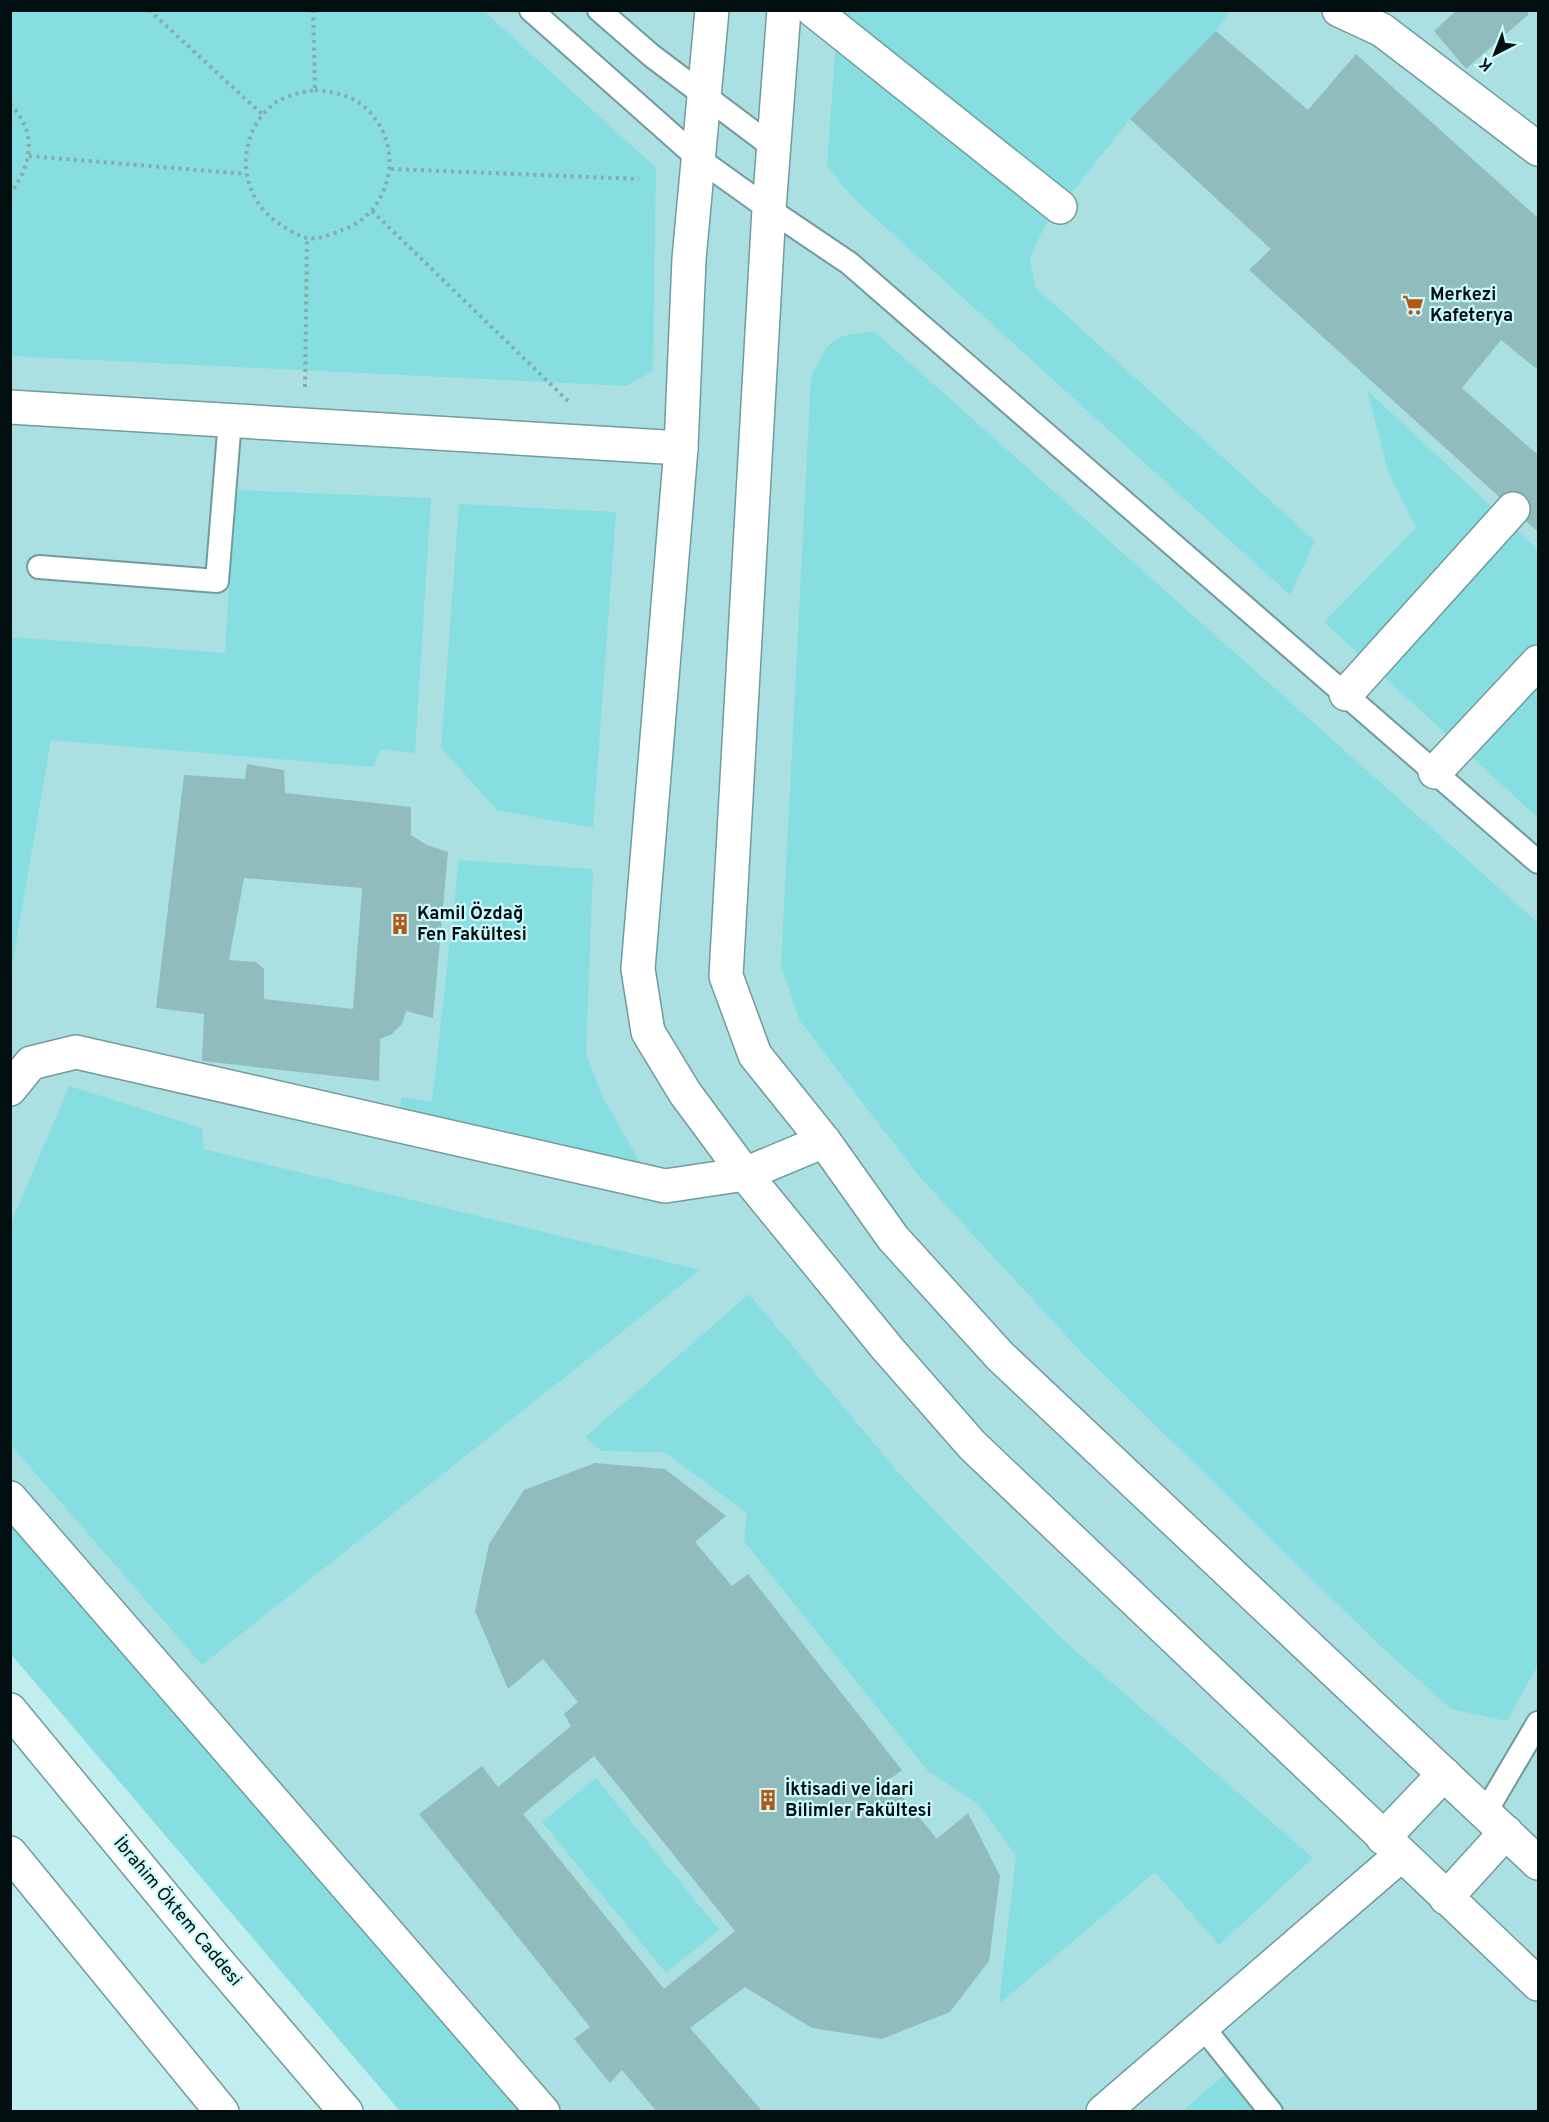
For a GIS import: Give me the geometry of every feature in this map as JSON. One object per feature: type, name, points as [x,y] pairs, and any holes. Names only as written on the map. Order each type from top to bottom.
[{"type":"street","points":[[712,10],[689,259],[681,448],[639,969],[648,1032],[685,1093],[746,1174],[887,1348],[972,1445],[1539,1984]]},
{"type":"street","points":[[784,10],[772,147],[726,976],[755,1055],[824,1141],[893,1238],[1000,1356],[1539,1863]]},
{"type":"street","points":[[813,10],[1060,207]]},
{"type":"street","points":[[1339,10],[1382,30],[1539,149]]},
{"type":"street","points":[[10,407],[681,448]]},
{"type":"street","points":[[1346,694],[1513,509]]},
{"type":"street","points":[[1435,772],[1539,662]]},
{"type":"street","points":[[10,1089],[31,1064],[76,1052],[665,1186],[746,1174],[824,1141]]},
{"type":"street","points":[[10,1498],[543,2112]]},
{"type":"street","name":"İbrahim Öktem Caddesi","points":[[10,1710],[213,1956],[346,2112]]},
{"type":"street","points":[[1103,2112],[1202,2026],[1392,1846],[1444,1774]]},
{"type":"street","points":[[1446,1898],[1496,1822]]},
{"type":"street","points":[[10,1853],[222,2112]]},
{"type":"lane","points":[[531,10],[699,159],[849,262],[1539,862]]},
{"type":"lane","points":[[599,10],[652,56],[772,147]]},
{"type":"lane","points":[[39,567],[217,582],[230,420]]},
{"type":"lane","points":[[1496,1822],[1539,1723]]},
{"type":"lane","points":[[1202,2026],[1271,2112]]},
{"type":"path","points":[[148,10],[263,115]]},
{"type":"path","points":[[313,10],[315,90]]},
{"type":"path","points":[[315,90],[339,93],[361,104],[378,122],[388,144],[391,169],[385,191],[372,211],[354,226],[332,234],[307,238],[267,215],[253,195],[246,174],[246,149],[254,126],[263,115],[270,107],[291,94],[315,90]]},
{"type":"path","points":[[10,104],[19,113],[28,134],[29,156],[23,177],[10,194]]},
{"type":"path","points":[[29,156],[246,174]]},
{"type":"path","points":[[391,169],[639,179]]},
{"type":"path","points":[[372,211],[612,444]]},
{"type":"path","points":[[304,424],[307,238]]},
{"type":"shaded area","points":[[11,10],[484,11],[656,168],[653,371],[627,386],[11,356]]},
{"type":"shaded area","points":[[10,11],[1538,11],[1538,2111],[400,2111],[11,1654]]},
{"type":"shaded area","points":[[838,11],[1230,11],[1216,31],[1130,119],[1043,229],[1030,259],[1035,287],[1315,541],[1290,595],[851,196],[827,165]]},
{"type":"shaded area","points":[[875,332],[1538,923],[1538,1665],[1507,1721],[1451,1709],[1377,1643],[1084,1355],[918,1175],[800,1021],[781,965],[811,377],[823,354],[834,341],[849,335]]},
{"type":"shaded area","points":[[1367,390],[1538,550],[1538,818],[1324,622],[1416,528],[1388,471]]},
{"type":"shaded area","points":[[238,490],[431,498],[415,753],[381,749],[373,767],[51,740],[11,971],[11,637],[225,653],[233,519]]},
{"type":"shaded area","points":[[459,504],[616,512],[593,828],[497,810],[441,748]]},
{"type":"shaded area","points":[[459,860],[593,869],[586,1053],[602,1096],[648,1176],[397,1123],[402,1097],[432,1102]]},
{"type":"shaded area","points":[[69,1086],[202,1128],[204,1149],[700,1270],[202,1665],[11,1445],[11,1223]]},
{"type":"shaded area","points":[[749,1294],[898,1472],[1062,1639],[1313,1858],[1219,1945],[1155,1872],[999,2004],[1016,1856],[978,1804],[928,1771],[744,1541],[747,1513],[664,1452],[601,1451],[585,1437]]},
{"type":"shaded area","points":[[10,1475],[533,2111],[400,2111],[11,1654]]},
{"type":"shaded area","points":[[596,1778],[719,1930],[666,1973],[542,1822]]},
{"type":"shaded area","points":[[1228,2072],[1259,2112],[1181,2112]]},
{"type":"building","points":[[1457,10],[1526,10],[1529,14],[1466,69],[1434,31]]},
{"type":"building","name":"Merkezi Kafeterya","points":[[1216,31],[1308,110],[1356,54],[1538,218],[1538,370],[1501,340],[1462,388],[1538,455],[1538,532],[1249,270],[1271,249],[1130,119]]},
{"type":"building","name":"Kamil Özdağ Fen Fakültesi","points":[[247,764],[284,770],[285,793],[411,807],[411,835],[427,845],[448,852],[433,1018],[406,1011],[402,1024],[392,1034],[380,1039],[379,1081],[202,1061],[204,1014],[156,1008],[184,775],[245,779]],"holes":[[[244,878],[362,888],[353,1009],[264,999],[264,969],[256,962],[229,960]]]},
{"type":"building","name":"İktisadi ve İdari Bilimler Fakültesi","points":[[595,1463],[665,1469],[726,1516],[695,1542],[732,1586],[748,1574],[902,1770],[889,1780],[937,1839],[968,1813],[1000,1876],[989,1961],[950,2012],[882,2039],[812,2028],[745,1987],[690,2028],[763,2112],[657,2112],[622,2070],[610,2083],[574,2039],[590,2027],[419,1814],[482,1766],[498,1787],[571,1726],[564,1714],[578,1702],[543,1659],[508,1689],[475,1611],[489,1544],[524,1490]],"holes":[[[594,1756],[735,1931],[664,1989],[523,1814]]]},
{"type":"place","name":"Merkezi Kafeterya","points":[[1413,305]]},
{"type":"place","name":"Kamil Özdağ Fen Fakültesi","points":[[400,924]]},
{"type":"place","name":"İktisadi ve İdari Bilimler Fakültesi","points":[[768,1800]]}]
